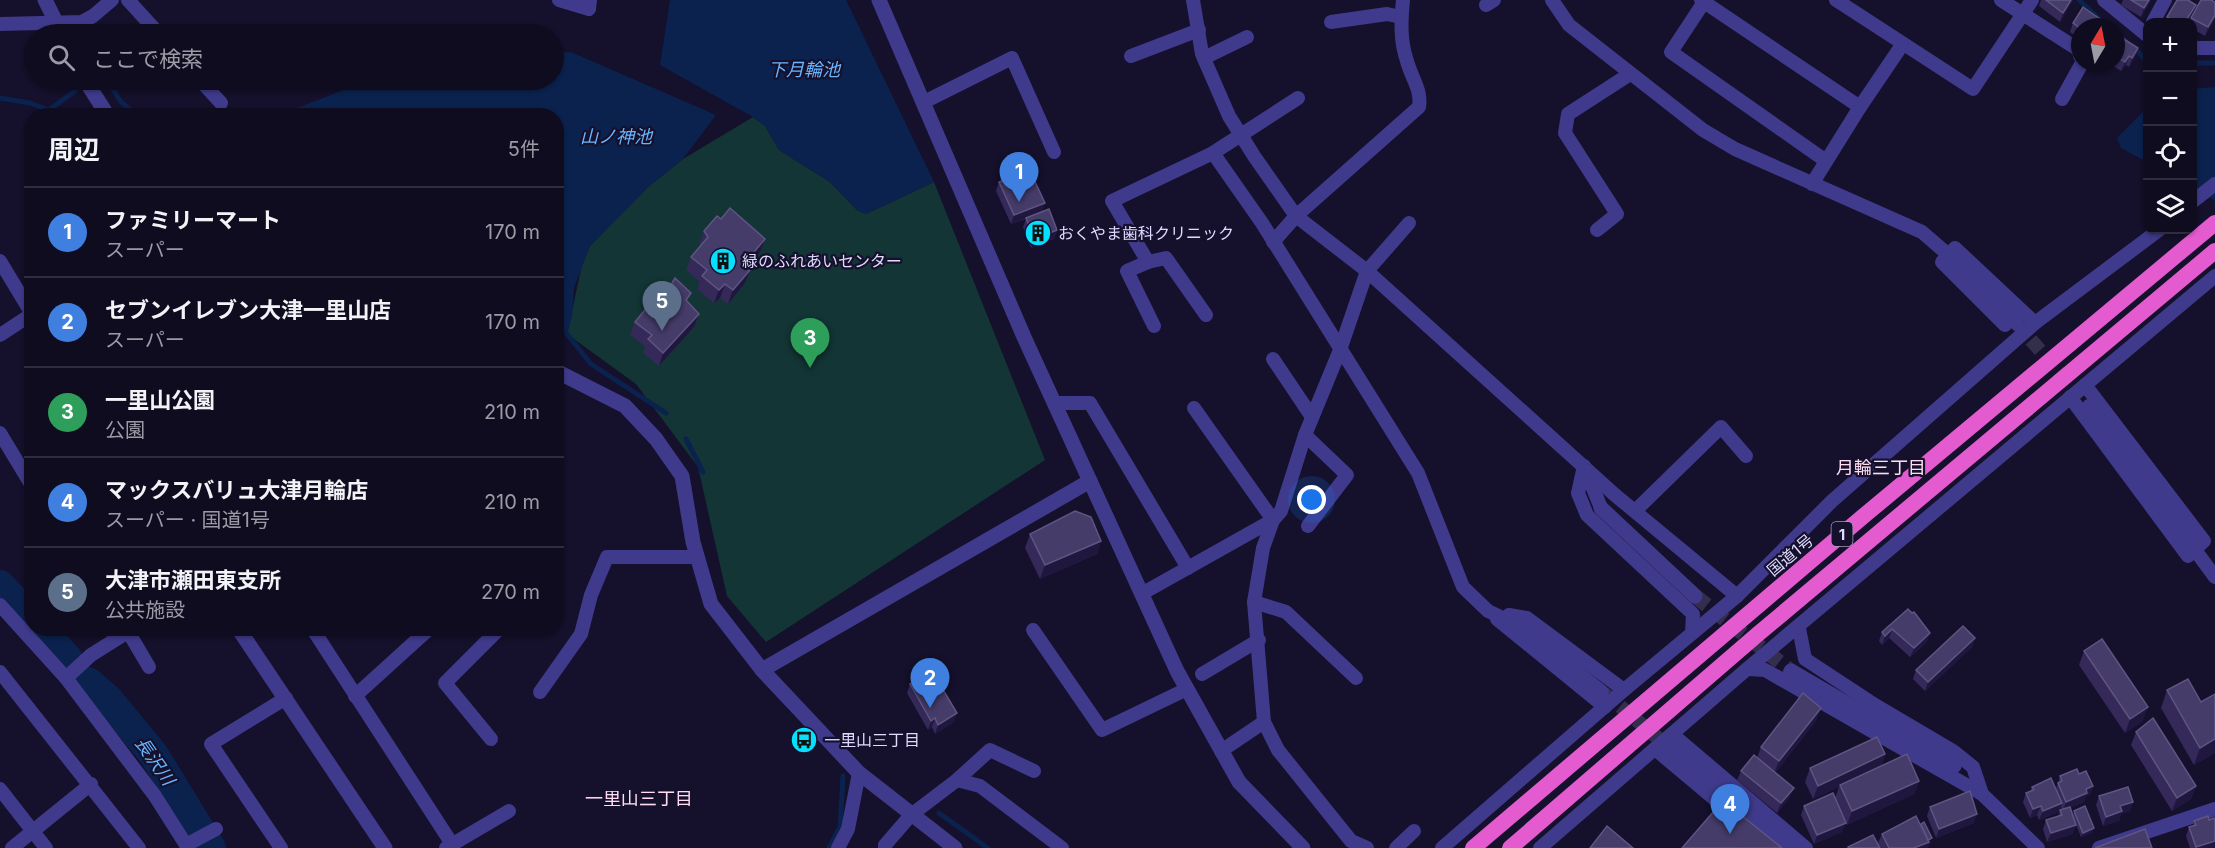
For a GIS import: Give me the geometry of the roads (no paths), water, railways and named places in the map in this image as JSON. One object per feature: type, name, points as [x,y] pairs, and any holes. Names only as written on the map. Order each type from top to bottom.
[{"type":"highway","name":"国道1号","points":[[1473,848],[1857,521],[2215,223]]},
{"type":"highway","name":"1","points":[[1510,848],[1767,627],[2215,251]]},
{"type":"street","points":[[45,0],[57,24]]},
{"type":"street","points":[[74,24],[93,16],[112,0]]},
{"type":"street","points":[[128,0],[150,24]]},
{"type":"street","points":[[559,0],[589,9],[590,0]]},
{"type":"street","points":[[879,0],[1054,403],[1187,689],[1239,783],[1302,848]]},
{"type":"street","points":[[1193,0],[1204,58],[1229,116],[1296,216],[1367,271],[1635,511],[1737,596]]},
{"type":"street","points":[[1387,14],[1391,0]]},
{"type":"street","points":[[1274,242],[1296,216],[1419,107],[1419,91],[1406,60],[1400,28],[1403,0]]},
{"type":"street","points":[[1552,0],[1569,25],[1703,130],[1735,149],[1922,232],[1948,254],[2017,331]]},
{"type":"street","points":[[1836,0],[1973,90],[2032,0]]},
{"type":"street","points":[[2001,0],[2071,45]]},
{"type":"street","points":[[2103,0],[2143,31]]},
{"type":"street","points":[[2154,18],[2165,0]]},
{"type":"street","points":[[1826,160],[1671,52],[1703,1],[1860,107]]},
{"type":"street","points":[[1331,22],[1387,14],[1401,17]]},
{"type":"street","points":[[0,24],[24,26]]},
{"type":"street","points":[[1131,56],[1199,30]]},
{"type":"street","points":[[1204,58],[1247,37]]},
{"type":"street","points":[[1812,184],[1902,45]]},
{"type":"street","points":[[2197,48],[2215,48]]},
{"type":"street","points":[[924,102],[1012,58],[1054,152]]},
{"type":"street","points":[[2062,99],[2077,72]]},
{"type":"street","points":[[1597,230],[1617,214],[1564,133],[1568,114],[1630,74]]},
{"type":"street","points":[[91,90],[103,108]]},
{"type":"street","points":[[209,90],[221,103]]},
{"type":"street","points":[[1148,262],[1112,201],[1213,153],[1298,98]]},
{"type":"street","points":[[1213,153],[1274,242],[1418,473],[1463,587],[1514,636],[1605,707]]},
{"type":"street","points":[[2197,199],[2215,184]]},
{"type":"street","points":[[1143,593],[1273,520],[1281,511],[1305,435],[1340,350],[1367,271],[1409,223]]},
{"type":"street","points":[[1442,848],[1624,690],[1737,596],[1832,501],[2017,331],[2034,323],[2153,234]]},
{"type":"street","points":[[1948,254],[1955,248],[2034,323]]},
{"type":"street","points":[[1154,326],[1127,271],[1148,262],[1166,258],[1206,315]]},
{"type":"street","points":[[0,261],[24,301]]},
{"type":"street","points":[[1540,848],[1747,669],[1799,628],[2215,276]]},
{"type":"street","points":[[0,334],[24,319]]},
{"type":"street","points":[[1273,359],[1312,417]]},
{"type":"street","points":[[564,375],[625,406],[656,439],[682,476],[697,557],[711,604],[762,670],[859,773],[955,848]]},
{"type":"street","points":[[2070,397],[2188,556],[2204,541],[2085,385]]},
{"type":"street","points":[[1054,403],[1090,403],[1188,568]]},
{"type":"street","points":[[2090,406],[2215,577]]},
{"type":"street","points":[[1194,408],[1273,520]]},
{"type":"street","points":[[1635,511],[1721,427],[1746,456]]},
{"type":"street","points":[[0,434],[24,473]]},
{"type":"street","points":[[1305,435],[1347,475],[1308,526]]},
{"type":"street","points":[[1584,466],[1601,508],[1695,596]]},
{"type":"street","points":[[1584,466],[1578,493],[1587,515],[1693,614],[1692,633]]},
{"type":"street","points":[[762,670],[1090,481]]},
{"type":"street","points":[[1273,520],[1263,548],[1254,602],[1264,722],[1278,750],[1351,841],[1367,848]]},
{"type":"street","points":[[540,692],[581,634],[591,595],[607,558],[697,557]]},
{"type":"street","points":[[1254,602],[1286,612],[1356,678]]},
{"type":"street","points":[[0,605],[24,632]]},
{"type":"street","points":[[1488,611],[1527,618],[1624,690]]},
{"type":"street","points":[[1488,611],[1520,626],[1602,692]]},
{"type":"street","points":[[1799,628],[1805,659],[1875,705],[1953,751],[1973,767],[1982,794]]},
{"type":"street","points":[[1032,630],[1102,730],[1187,689]]},
{"type":"street","points":[[28,636],[66,678],[155,796],[187,846],[215,829]]},
{"type":"street","points":[[66,678],[91,655],[121,636]]},
{"type":"street","points":[[133,636],[149,667]]},
{"type":"street","points":[[243,636],[385,848]]},
{"type":"street","points":[[317,636],[449,846],[509,811]]},
{"type":"street","points":[[355,696],[420,636]]},
{"type":"street","points":[[491,739],[446,683],[492,636]]},
{"type":"street","points":[[1202,674],[1258,640]]},
{"type":"street","points":[[1747,669],[1765,670],[1982,794]]},
{"type":"street","points":[[1791,671],[1954,766],[2038,848]]},
{"type":"street","points":[[0,672],[91,784],[139,848]]},
{"type":"street","points":[[281,848],[211,744],[286,698]]},
{"type":"street","points":[[1221,751],[1264,722]]},
{"type":"street","points":[[1672,734],[1806,848]]},
{"type":"street","points":[[1655,749],[1773,848]]},
{"type":"street","points":[[1671,749],[1789,848]]},
{"type":"street","points":[[885,848],[885,844],[911,815],[957,780],[990,750],[1034,771]]},
{"type":"street","points":[[838,848],[848,829],[859,773]]},
{"type":"street","points":[[957,780],[980,786],[1062,848]]},
{"type":"street","points":[[12,848],[91,784]]},
{"type":"street","points":[[0,789],[46,848]]},
{"type":"street","points":[[2099,848],[2215,809]]},
{"type":"street","points":[[1396,848],[1414,831]]},
{"type":"water","name":"下月輪池","points":[[670,0],[846,0],[934,182],[866,214],[857,210],[830,182],[779,150],[765,126],[753,117],[660,65]]},
{"type":"water","name":"山ノ神池","points":[[564,52],[571,52],[716,115],[683,159],[648,187],[590,246],[574,288],[572,317],[567,334],[564,332],[564,108],[297,108],[344,90],[564,90]]},
{"type":"water","points":[[2215,87],[2215,201],[2197,190],[2197,89]]},
{"type":"water","points":[[2143,112],[2143,160],[2121,148],[2117,138]]},
{"type":"waterway","points":[[2079,0],[2098,18]]},
{"type":"waterway","points":[[2132,46],[2143,57]]},
{"type":"waterway","points":[[2197,63],[2215,63]]},
{"type":"waterway","points":[[113,90],[128,108]]},
{"type":"waterway","points":[[52,108],[75,91]]},
{"type":"waterway","points":[[0,98],[30,103],[44,108]]},
{"type":"waterway","points":[[567,334],[591,364],[666,413]]},
{"type":"waterway","points":[[686,439],[703,472]]},
{"type":"waterway","name":"長沢川","points":[[0,585],[24,610]]},
{"type":"waterway","name":"長沢川","points":[[47,636],[68,659]]},
{"type":"waterway","name":"長沢川","points":[[88,682],[108,699],[154,755],[211,848]]},
{"type":"waterway","points":[[829,848],[840,827],[843,776]]},
{"type":"waterway","points":[[939,813],[988,848]]},
{"type":"tunnel","points":[[2017,324],[2089,406]]},
{"type":"tunnel","points":[[1695,596],[1791,671]]},
{"type":"tunnel","points":[[1604,693],[1671,749]]},
{"type":"place","name":"ファミリーマート","points":[[1019,202]]},
{"type":"place","name":"おくやま歯科クリニック","points":[[1038,233]]},
{"type":"place","name":"緑のふれあいセンター","points":[[723,261]]},
{"type":"place","name":"大津市瀬田東支所","points":[[662,331]]},
{"type":"place","name":"一里山公園","points":[[810,368]]},
{"type":"place","name":"セブンイレブン大津一里山店","points":[[930,708]]},
{"type":"place","name":"一里山三丁目","points":[[804,740]]},
{"type":"place","name":"マックスバリュ大津月輪店","points":[[1730,834]]},
{"type":"district","name":"月輪三丁目","points":[[1881,467]]},
{"type":"district","name":"一里山三丁目","points":[[639,798]]}]
